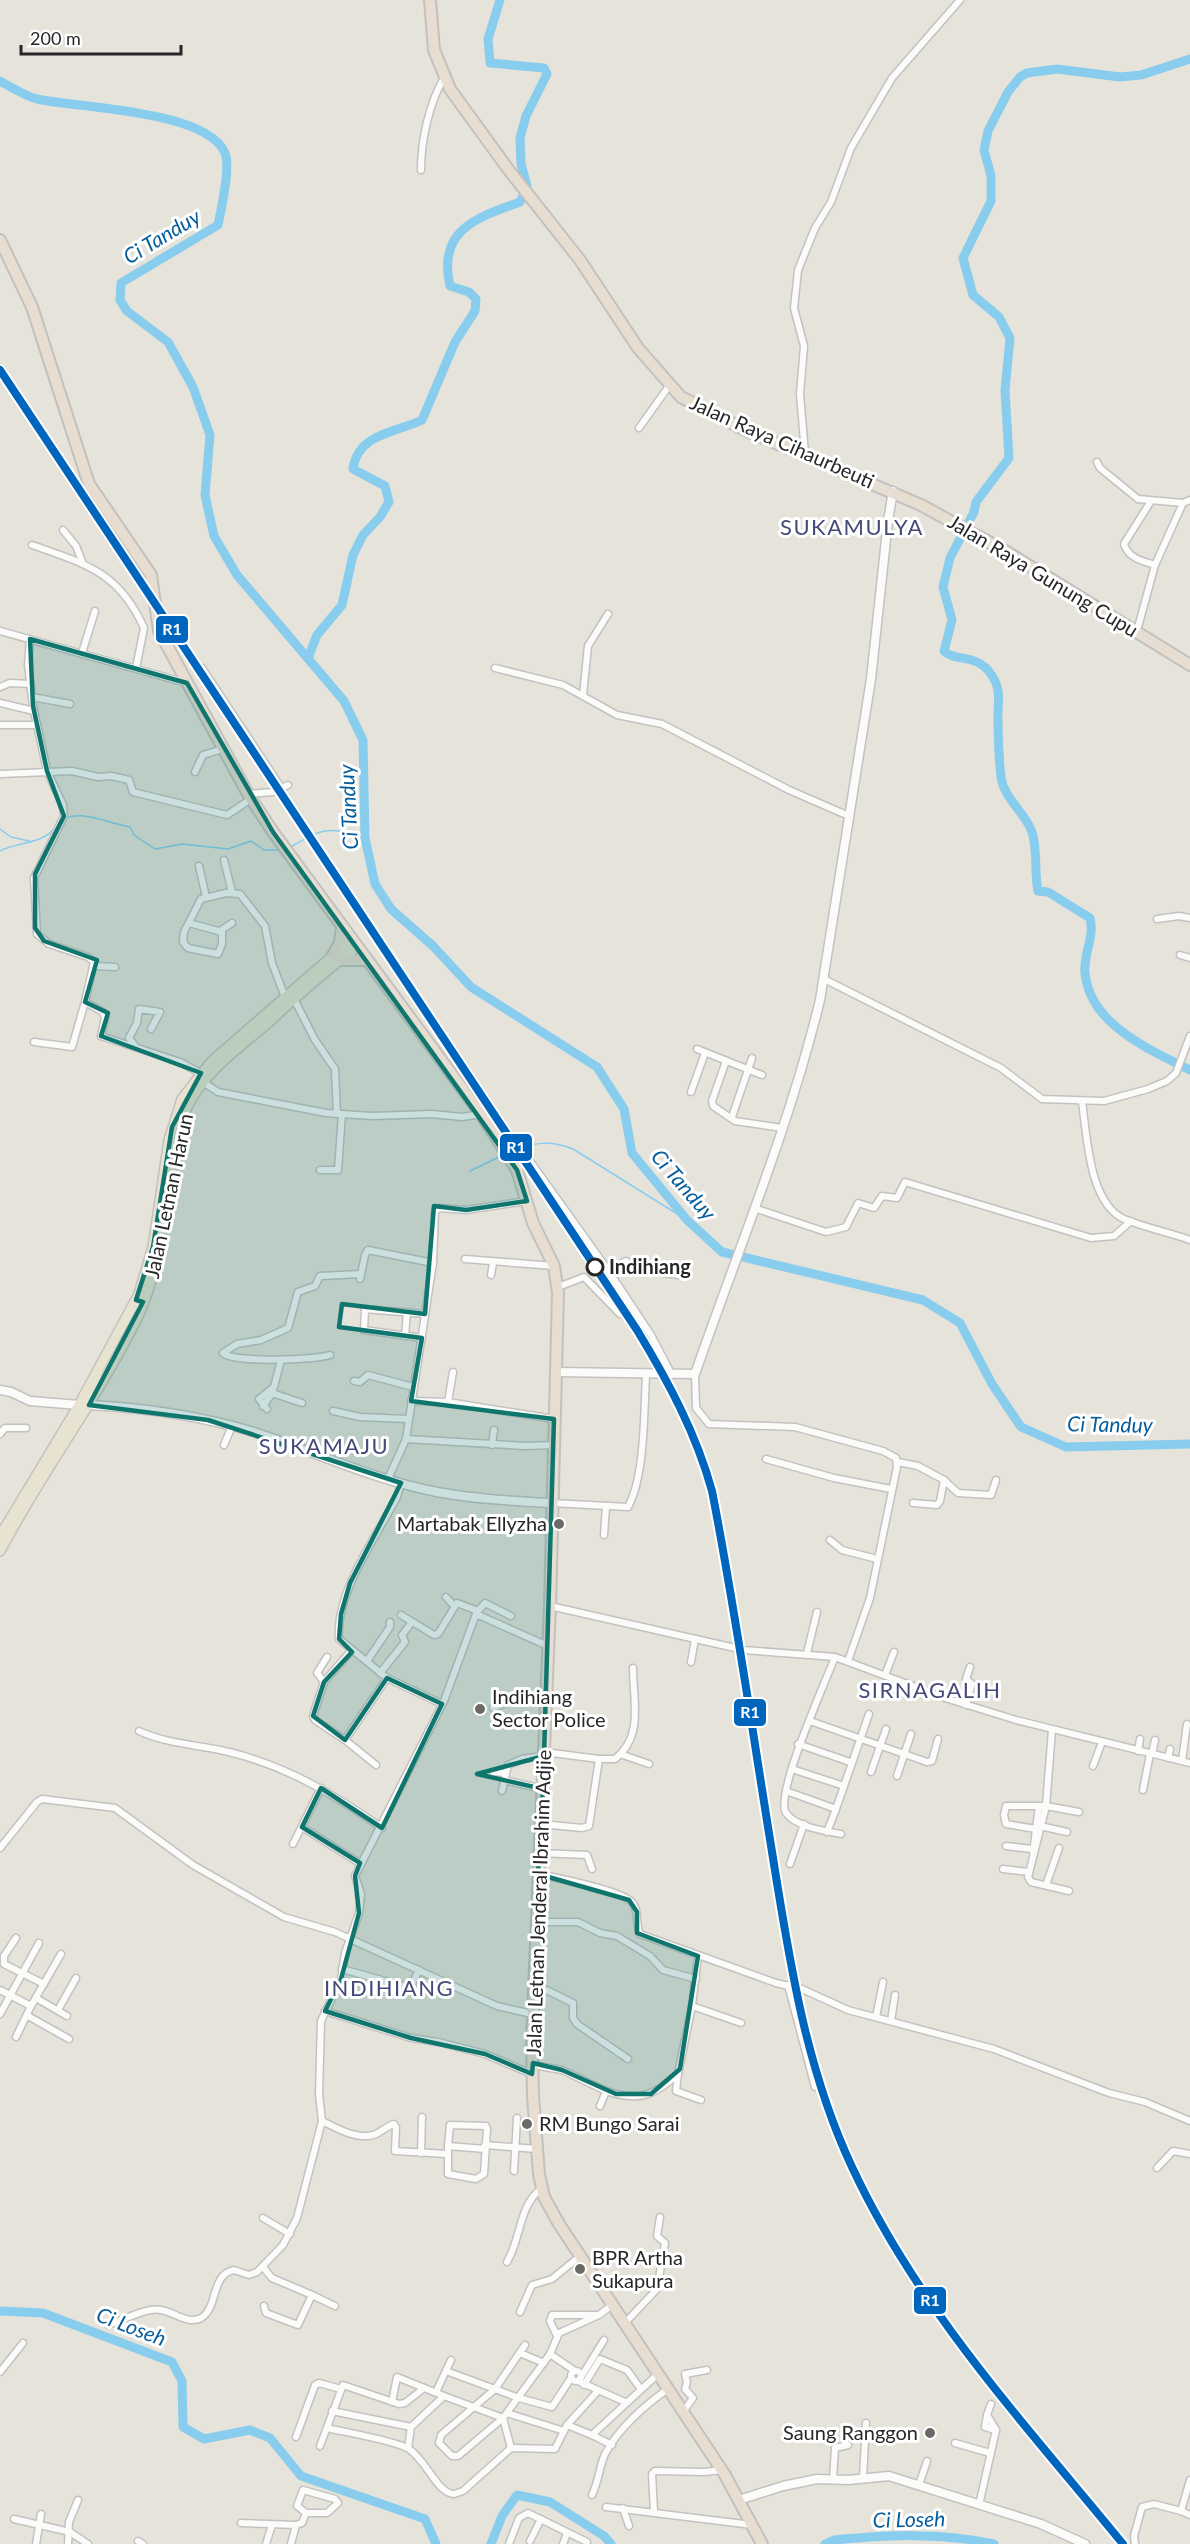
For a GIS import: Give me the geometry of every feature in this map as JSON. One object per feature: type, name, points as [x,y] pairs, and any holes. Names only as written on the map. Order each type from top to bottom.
[{"type":"highway","points":[[430,0],[434,50],[444,78]]},
{"type":"highway","name":"Jalan Raya Cihaurbeuti","points":[[444,78],[508,169],[580,260],[638,348],[669,386],[694,406],[893,491]]},
{"type":"highway","name":"Jalan Letnan Jenderal Ibrahim Adjie","points":[[0,240],[32,307],[84,473],[96,496],[151,575],[159,631],[249,797],[354,944],[481,1114],[506,1152],[517,1170],[533,1223],[554,1266],[558,1287],[555,1445],[551,1503],[550,1606],[543,1789],[532,2014],[532,2069],[541,2189],[580,2256],[721,2470],[762,2544]]},
{"type":"highway","name":"Jalan Raya Gunung Cupu","points":[[893,491],[966,529],[1190,665]]},
{"type":"highway","points":[[342,927],[336,957],[366,960]]},
{"type":"main road","name":"Jalan Letnan Harun","points":[[1,1544],[84,1405],[140,1301],[160,1248],[182,1121],[202,1078],[336,957],[354,944]]},
{"type":"street","points":[[805,453],[800,394],[804,346],[794,308],[798,270],[815,228],[831,202],[851,148],[892,78],[960,0]]},
{"type":"street","points":[[421,170],[422,150],[435,96],[444,78]]},
{"type":"street","points":[[639,428],[669,386]]},
{"type":"street","points":[[1098,462],[1100,468],[1115,477],[1135,498],[1187,502],[1155,564],[1137,631]]},
{"type":"street","points":[[893,491],[871,679],[824,979],[809,1048],[695,1374],[696,1408],[709,1424],[795,1427],[883,1451],[898,1462],[918,1466],[944,1480],[958,1493],[984,1495],[993,1492],[996,1480]]},
{"type":"street","points":[[1151,501],[1124,544],[1128,554],[1155,564]]},
{"type":"street","points":[[63,530],[76,546],[83,564]]},
{"type":"street","points":[[32,545],[83,564],[120,587],[142,624],[144,637],[136,668]]},
{"type":"street","points":[[82,653],[95,611]]},
{"type":"street","points":[[583,695],[588,646],[608,614]]},
{"type":"street","points":[[0,631],[187,682]]},
{"type":"street","points":[[30,639],[30,684],[34,711],[47,771],[63,805],[64,819],[52,839],[45,859],[35,874],[35,928],[44,941],[88,957],[94,966],[72,1047],[34,1042]]},
{"type":"street","points":[[0,774],[72,771],[98,777],[111,776],[129,780],[133,792],[227,815],[255,791],[268,793],[285,787],[202,668]]},
{"type":"street","points":[[495,668],[563,685],[616,715],[672,728],[780,786],[849,816]]},
{"type":"street","points":[[0,687],[10,683],[30,684]]},
{"type":"street","points":[[32,697],[70,704]]},
{"type":"street","points":[[0,703],[34,711]]},
{"type":"street","points":[[0,725],[37,725]]},
{"type":"street","points":[[195,772],[203,755],[223,749]]},
{"type":"street","points":[[224,860],[232,892]]},
{"type":"street","points":[[198,866],[206,897]]},
{"type":"street","points":[[189,923],[220,931],[223,936],[218,954],[195,951],[183,942],[183,935],[198,903],[206,897],[232,892],[243,896],[265,926],[272,963],[315,1040],[335,1068],[340,1114],[338,1170],[320,1170]]},
{"type":"street","points":[[1157,918],[1179,916],[1190,918]]},
{"type":"street","points":[[220,931],[232,923]]},
{"type":"street","points":[[1180,955],[1190,958]]},
{"type":"street","points":[[94,966],[115,967]]},
{"type":"street","points":[[824,979],[1001,1068],[1017,1077],[1038,1098],[1082,1102],[1118,1099],[1167,1081],[1179,1069],[1190,1036]]},
{"type":"street","points":[[85,1002],[103,1012],[105,1018],[101,1036],[180,1062],[218,1092],[270,1104],[340,1114],[384,1116],[432,1114],[462,1117],[481,1114]]},
{"type":"street","points":[[135,1046],[129,1038],[137,1023],[139,1009],[160,1012],[151,1029]]},
{"type":"street","points":[[697,1049],[762,1075]]},
{"type":"street","points":[[691,1092],[705,1053]]},
{"type":"street","points":[[732,1118],[752,1058]]},
{"type":"street","points":[[726,1061],[712,1101],[715,1107],[742,1123],[782,1128]]},
{"type":"street","points":[[1082,1102],[1100,1193],[1106,1206],[1131,1221],[1190,1240]]},
{"type":"street","points":[[517,1170],[520,1165],[518,1157],[525,1154],[608,1270],[651,1335],[672,1375]]},
{"type":"street","points":[[754,1208],[826,1232],[846,1227],[858,1203],[874,1208],[882,1196],[897,1198],[905,1182],[1091,1238],[1114,1236],[1131,1221]]},
{"type":"street","points":[[388,1479],[406,1439],[433,1263],[436,1209],[466,1210],[527,1201]]},
{"type":"street","points":[[330,1355],[316,1359],[301,1357],[281,1360],[235,1359],[223,1353],[237,1344],[257,1342],[288,1328],[298,1291],[315,1286],[320,1276],[361,1276],[369,1250],[433,1263]]},
{"type":"street","points":[[465,1259],[554,1266]]},
{"type":"street","points":[[608,1270],[626,1261],[640,1270],[687,1276]]},
{"type":"street","points":[[491,1275],[493,1263]]},
{"type":"street","points":[[558,1287],[578,1276],[584,1276],[620,1314]]},
{"type":"street","points":[[422,1338],[366,1331],[363,1328],[367,1308],[425,1314]]},
{"type":"street","points":[[405,1336],[407,1312]]},
{"type":"street","points":[[265,1408],[281,1360]]},
{"type":"street","points":[[448,1402],[453,1372]]},
{"type":"street","points":[[556,1372],[695,1374]]},
{"type":"street","points":[[0,1390],[36,1402],[184,1414],[232,1426],[401,1483],[465,1496],[628,1507],[634,1495],[644,1432],[646,1375]]},
{"type":"street","points":[[354,1381],[360,1382],[368,1376],[413,1387]]},
{"type":"street","points":[[272,1391],[302,1403]]},
{"type":"street","points":[[411,1401],[448,1402],[554,1419]]},
{"type":"street","points":[[333,1411],[360,1417],[408,1419]]},
{"type":"street","points":[[224,1445],[232,1426]]},
{"type":"street","points":[[0,1434],[5,1428],[26,1428]]},
{"type":"street","points":[[492,1445],[494,1430]]},
{"type":"street","points":[[406,1439],[492,1445],[555,1445]]},
{"type":"street","points":[[766,1459],[834,1478],[891,1489]]},
{"type":"street","points":[[848,1661],[862,1626],[898,1462]]},
{"type":"street","points":[[913,1503],[937,1505],[944,1480]]},
{"type":"street","points":[[401,1483],[397,1497],[347,1593],[339,1634],[343,1644],[387,1678],[442,1704]]},
{"type":"street","points":[[604,1535],[606,1506]]},
{"type":"street","points":[[830,1540],[842,1550],[878,1559]]},
{"type":"street","points":[[446,1597],[454,1606]]},
{"type":"street","points":[[401,1615],[436,1635],[454,1606],[461,1603],[477,1613],[548,1646]]},
{"type":"street","points":[[108,2325],[159,2309],[185,2319],[197,2319],[210,2309],[214,2291],[225,2274],[234,2270],[253,2275],[283,2245],[289,2235],[297,2218],[322,2121],[319,2032],[325,2011],[337,1989],[360,1905],[356,1876],[442,1704],[477,1613],[485,1603],[511,1616]]},
{"type":"street","points":[[550,1606],[744,1650],[807,1653],[835,1657],[966,1705],[1052,1730],[1190,1763]]},
{"type":"street","points":[[807,1653],[817,1612]]},
{"type":"street","points":[[367,1661],[390,1627],[390,1622]]},
{"type":"street","points":[[381,1672],[405,1642],[402,1635],[412,1622]]},
{"type":"street","points":[[691,1662],[695,1639]]},
{"type":"street","points":[[351,1651],[324,1682],[313,1718],[345,1740],[376,1766]]},
{"type":"street","points":[[885,1675],[894,1652]]},
{"type":"street","points":[[324,1682],[317,1673],[327,1657]]},
{"type":"street","points":[[835,1657],[810,1721],[798,1744],[783,1801],[786,1814],[804,1824],[841,1834]]},
{"type":"street","points":[[966,1705],[972,1684],[966,1679],[970,1667]]},
{"type":"street","points":[[502,1791],[504,1777],[512,1762],[544,1754],[612,1760],[628,1747],[635,1726],[633,1668]]},
{"type":"street","points":[[345,1740],[387,1678]]},
{"type":"street","points":[[493,1708],[511,1701],[546,1703]]},
{"type":"street","points":[[827,1832],[868,1714]]},
{"type":"street","points":[[810,1721],[930,1763],[938,1739]]},
{"type":"street","points":[[1182,1761],[1187,1724]]},
{"type":"street","points":[[871,1772],[886,1729]]},
{"type":"street","points":[[1052,1730],[1043,1806],[1029,1872],[1030,1881],[1069,1891]]},
{"type":"street","points":[[139,1731],[158,1739],[263,1761],[321,1788],[382,1828]]},
{"type":"street","points":[[897,1776],[911,1734]]},
{"type":"street","points":[[1140,1739],[1148,1753],[1151,1767]]},
{"type":"street","points":[[1144,1763],[1155,1740]]},
{"type":"street","points":[[1093,1766],[1102,1742]]},
{"type":"street","points":[[798,1744],[850,1762]]},
{"type":"street","points":[[1168,1758],[1170,1749]]},
{"type":"street","points":[[1143,1790],[1148,1753]]},
{"type":"street","points":[[620,1754],[649,1764]]},
{"type":"street","points":[[540,1824],[582,1828],[589,1826],[599,1759]]},
{"type":"street","points":[[792,1769],[844,1786]]},
{"type":"street","points":[[493,1772],[543,1789]]},
{"type":"street","points":[[293,1844],[321,1788]]},
{"type":"street","points":[[786,1791],[836,1809]]},
{"type":"street","points":[[0,1848],[37,1802],[42,1799],[115,1808],[193,1865],[284,1917],[350,1938],[497,2006],[532,2014]]},
{"type":"street","points":[[1067,1832],[1009,1825],[1005,1822],[1004,1815],[1008,1805],[1043,1806],[1079,1812]]},
{"type":"street","points":[[790,1864],[804,1824]]},
{"type":"street","points":[[302,1827],[362,1864]]},
{"type":"street","points":[[1006,1846],[1033,1851]]},
{"type":"street","points":[[1046,1885],[1059,1848]]},
{"type":"street","points":[[539,1853],[587,1855],[592,1869]]},
{"type":"street","points":[[1004,1869],[1029,1872]]},
{"type":"street","points":[[538,1874],[596,1888],[629,1900],[637,1912],[640,1934],[698,1956],[802,1989],[835,2006],[987,2046],[1109,2093],[1145,2102],[1190,2121]]},
{"type":"street","points":[[535,1922],[578,1922],[600,1933],[617,1936],[650,1956],[663,1970],[696,1979]]},
{"type":"street","points":[[16,1938],[3,1962],[44,1984]]},
{"type":"street","points":[[0,2014],[39,1943]]},
{"type":"street","points":[[16,2037],[61,1954]]},
{"type":"street","points":[[698,1956],[692,2007],[685,2029],[676,2091],[701,2100]]},
{"type":"street","points":[[342,1970],[410,1988],[419,1970]]},
{"type":"street","points":[[58,2010],[76,1978]]},
{"type":"street","points":[[876,2017],[883,1982]]},
{"type":"street","points":[[533,1983],[573,2003],[574,2021],[628,2059]]},
{"type":"street","points":[[788,1985],[815,2087]]},
{"type":"street","points":[[0,1990],[31,2006]]},
{"type":"street","points":[[891,2021],[895,1995]]},
{"type":"street","points":[[36,1998],[67,2016]]},
{"type":"street","points":[[692,2007],[741,2023]]},
{"type":"street","points":[[325,2011],[411,2038],[485,2054],[532,2069],[562,2070],[616,2094],[646,2096],[678,2074]]},
{"type":"street","points":[[28,2016],[69,2039]]},
{"type":"street","points":[[600,2106],[606,2091]]},
{"type":"street","points":[[421,2153],[422,2117]]},
{"type":"street","points":[[514,2171],[517,2118]]},
{"type":"street","points":[[322,2121],[348,2133],[363,2136],[374,2135],[395,2125],[395,2151],[448,2154]]},
{"type":"street","points":[[452,2124],[485,2125],[484,2174],[476,2179],[449,2176],[446,2172],[448,2146],[452,2124]]},
{"type":"street","points":[[448,2146],[537,2149]]},
{"type":"street","points":[[1157,2168],[1173,2151],[1190,2154]]},
{"type":"street","points":[[507,2262],[519,2237],[528,2201],[541,2189]]},
{"type":"street","points":[[624,2324],[657,2289],[665,2243],[657,2236],[660,2217]]},
{"type":"street","points":[[263,2218],[289,2235]]},
{"type":"street","points":[[520,2312],[532,2285],[552,2279],[580,2256]]},
{"type":"street","points":[[262,2267],[272,2278],[335,2306]]},
{"type":"street","points":[[264,2306],[266,2313],[298,2325],[312,2295]]},
{"type":"street","points":[[525,2345],[495,2389],[474,2405],[440,2438],[439,2443],[452,2456],[461,2455],[505,2415],[544,2363],[557,2336],[562,2331],[599,2315],[612,2305]]},
{"type":"street","points":[[557,2336],[550,2321],[552,2315],[599,2315]]},
{"type":"street","points":[[446,2371],[519,2398],[552,2406],[597,2358],[604,2340]]},
{"type":"street","points":[[0,2372],[24,2343]]},
{"type":"street","points":[[520,2353],[544,2363]]},
{"type":"street","points":[[550,2354],[575,2371],[578,2380],[597,2392],[625,2402]]},
{"type":"street","points":[[597,2358],[627,2370],[640,2388]]},
{"type":"street","points":[[436,2392],[451,2360]]},
{"type":"street","points":[[684,2412],[693,2398],[685,2389],[686,2374],[707,2370]]},
{"type":"street","points":[[592,2436],[625,2402],[658,2374]]},
{"type":"street","points":[[392,2402],[397,2377],[444,2396],[505,2415],[566,2428],[612,2445]]},
{"type":"street","points":[[296,2437],[315,2385],[319,2383],[341,2389]]},
{"type":"street","points":[[320,2446],[332,2410],[341,2389],[346,2385],[392,2402],[405,2403],[424,2388]]},
{"type":"street","points":[[592,2495],[606,2453],[642,2409],[668,2389]]},
{"type":"street","points":[[327,2428],[408,2448],[429,2468],[441,2489],[454,2494],[463,2491],[510,2448],[553,2450],[566,2428],[597,2392]]},
{"type":"street","points":[[408,2448],[411,2427],[444,2396]]},
{"type":"street","points":[[979,2505],[996,2430],[985,2427],[991,2404]]},
{"type":"street","points":[[332,2410],[411,2427]]},
{"type":"street","points":[[505,2415],[510,2448]]},
{"type":"street","points":[[863,2477],[866,2423]]},
{"type":"street","points":[[955,2443],[990,2453]]},
{"type":"street","points":[[833,2479],[835,2448],[848,2445]]},
{"type":"street","points":[[919,2485],[927,2461]]},
{"type":"street","points":[[654,2512],[653,2472],[721,2470]]},
{"type":"street","points":[[739,2500],[800,2482],[890,2476],[1041,2524],[1085,2544]]},
{"type":"street","points":[[1181,2511],[1190,2480]]},
{"type":"street","points":[[303,2490],[335,2499],[338,2503],[327,2513],[306,2513],[297,2506],[303,2490]]},
{"type":"street","points":[[68,2544],[69,2522],[78,2500]]},
{"type":"street","points":[[1136,2544],[1136,2525],[1143,2505],[1149,2503],[1190,2515]]},
{"type":"street","points":[[606,2507],[753,2525]]},
{"type":"street","points":[[623,2508],[629,2526]]},
{"type":"street","points":[[241,2523],[296,2525],[302,2523],[306,2513]]},
{"type":"street","points":[[509,2544],[522,2515],[528,2513],[586,2542]]},
{"type":"street","points":[[36,2544],[41,2514]]},
{"type":"street","points":[[530,2541],[540,2519]]},
{"type":"street","points":[[14,2520],[70,2532],[87,2544]]},
{"type":"street","points":[[266,2544],[272,2525]]},
{"type":"street","points":[[291,2544],[296,2525]]},
{"type":"street","points":[[563,2544],[567,2533]]},
{"type":"highlighted area","points":[[30,639],[187,683],[273,832],[517,1170],[527,1201],[466,1210],[434,1206],[425,1314],[342,1304],[339,1327],[422,1338],[411,1401],[554,1419],[544,1756],[477,1774],[543,1789],[538,1874],[629,1900],[637,1912],[637,1933],[698,1956],[680,2069],[651,2094],[616,2094],[562,2070],[533,2063],[532,2074],[485,2054],[411,2038],[325,2011],[341,1979],[359,1913],[355,1876],[360,1863],[302,1827],[321,1788],[382,1828],[442,1704],[387,1678],[345,1740],[313,1716],[324,1682],[352,1652],[339,1639],[341,1614],[350,1583],[401,1483],[208,1420],[89,1405],[143,1302],[136,1300],[153,1247],[172,1127],[201,1073],[101,1036],[108,1013],[85,1002],[97,960],[44,941],[35,928],[35,874],[64,816],[47,771],[33,706]]},
{"type":"waterway","points":[[308,658],[317,635],[342,605],[353,555],[363,535],[380,517],[389,502],[385,486],[353,469],[356,457],[370,441],[422,420],[455,342],[475,311],[476,299],[469,292],[450,286],[447,267],[449,252],[455,239],[463,229],[475,221],[520,202],[527,186],[521,164],[520,138],[526,116],[547,74],[544,68],[490,63],[488,39],[500,0]]},
{"type":"waterway","points":[[1190,59],[1141,75],[1120,77],[1057,69],[1027,73],[1020,77],[1008,92],[988,131],[984,150],[991,176],[991,201],[963,258],[973,295],[999,317],[1010,338],[1005,390],[1009,458],[976,502],[974,512],[950,558],[943,587],[952,620],[944,651],[979,663],[991,674],[997,686],[1001,777],[1006,792],[1032,832],[1038,891],[1048,892],[1090,918],[1091,932],[1085,966],[1089,991],[1098,1007],[1124,1033],[1190,1070]]},
{"type":"waterway","name":"Ci Tanduy","points":[[0,81],[37,99],[168,119],[194,128],[213,139],[225,153],[227,168],[218,225],[121,283],[120,300],[127,311],[168,342],[193,387],[210,435],[205,495],[214,536],[237,575],[344,701],[363,740],[365,838],[375,884],[391,909],[433,946],[471,987],[597,1067],[624,1109],[632,1153],[687,1220],[722,1252],[923,1300],[960,1323],[992,1384],[1021,1427],[1066,1447],[1190,1444]]},
{"type":"waterway","points":[[65,818],[89,817],[130,827],[134,835],[155,849],[182,844],[228,849],[251,841],[264,850],[282,850]]},
{"type":"waterway","points":[[0,851],[44,837],[55,827]]},
{"type":"waterway","points":[[0,829],[11,837],[29,841]]},
{"type":"waterway","points":[[289,848],[310,836],[325,831],[342,832],[365,838]]},
{"type":"waterway","points":[[511,1152],[542,1143],[557,1144],[573,1149],[687,1220]]},
{"type":"waterway","points":[[470,1171],[501,1156]]},
{"type":"waterway","name":"Ci Loseh","points":[[0,2311],[43,2313],[172,2362],[182,2381],[183,2427],[204,2439],[250,2430],[270,2438],[301,2476],[425,2519],[436,2544]]},
{"type":"waterway","name":"Ci Loseh","points":[[491,2544],[502,2516],[517,2495],[550,2502],[604,2536],[611,2544]]},
{"type":"waterway","name":"Ci Loseh","points":[[825,2544],[834,2540],[914,2536],[934,2536],[994,2544]]},
{"type":"transit line","name":"R1","points":[[0,370],[637,1330],[670,1388],[698,1449],[712,1491],[737,1629],[793,1977],[811,2054],[836,2130],[879,2219],[908,2269],[941,2317],[1012,2409],[1123,2544]]},
{"type":"place","name":"Indihiang","points":[[595,1267]]},
{"type":"place","name":"Martabak Ellyzha","points":[[559,1524]]},
{"type":"place","name":"Indihiang Sector Police","points":[[480,1709]]},
{"type":"place","name":"RM Bungo Sarai","points":[[527,2124]]},
{"type":"place","name":"BPR Artha Sukapura","points":[[580,2269]]},
{"type":"place","name":"Saung Ranggon","points":[[930,2433]]},
{"type":"district","name":"SUKAMULYA","points":[[852,527]]},
{"type":"district","name":"SUKAMAJU","points":[[324,1446]]},
{"type":"district","name":"SIRNAGALIH","points":[[930,1690]]},
{"type":"district","name":"INDIHIANG","points":[[389,1988]]}]
